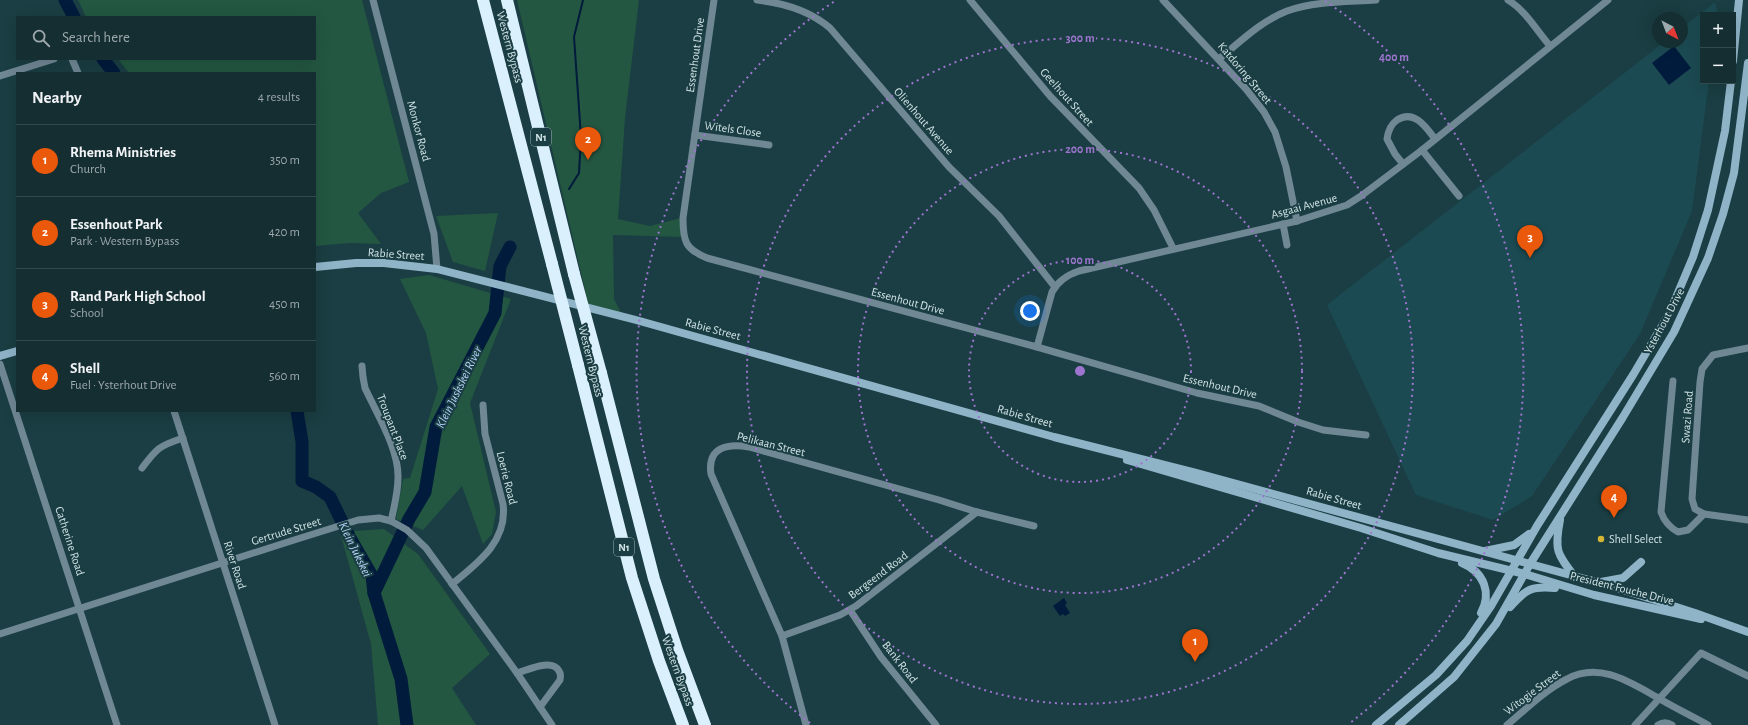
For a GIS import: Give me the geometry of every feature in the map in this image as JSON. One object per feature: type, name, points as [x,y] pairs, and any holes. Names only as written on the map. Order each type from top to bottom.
[{"type":"highway","name":"Western Bypass","points":[[483,0],[632,578],[659,662],[683,725]]},
{"type":"highway","name":"Western Bypass","points":[[507,0],[574,274],[654,578],[677,650],[705,725]]},
{"type":"street","name":"Monkor Road","points":[[373,0],[434,234],[437,269]]},
{"type":"street","name":"Essenhout Drive","points":[[714,0],[683,225],[686,244],[693,251],[707,258],[1037,347],[1196,393],[1259,406],[1319,429],[1366,435]]},
{"type":"street","name":"Olienhout Avenue","points":[[757,0],[790,6],[805,11],[819,18],[830,28],[949,167],[999,216],[1055,287]]},
{"type":"street","name":"Geelhout Street","points":[[970,0],[1050,96],[1139,188],[1154,210],[1173,248]]},
{"type":"street","name":"Katdoring Street","points":[[1163,0],[1254,98],[1275,132],[1288,174],[1298,221]]},
{"type":"street","points":[[1219,59],[1258,27],[1287,11],[1333,2],[1376,0]]},
{"type":"street","points":[[1508,0],[1524,14],[1550,46]]},
{"type":"street","name":"Asgaai Avenue","points":[[1037,347],[1048,303],[1055,287],[1069,274],[1173,248],[1298,221],[1347,205],[1367,192],[1422,150],[1608,0]]},
{"type":"street","points":[[1734,48],[1739,0]]},
{"type":"street","points":[[0,76],[51,60]]},
{"type":"street","points":[[72,60],[78,72]]},
{"type":"street","name":"Ysterhout Drive","points":[[1496,624],[1530,564],[1623,417],[1674,332],[1705,265],[1723,214],[1734,173],[1748,62]]},
{"type":"street","name":"Ysterhout Drive","points":[[1467,641],[1488,610],[1537,526],[1621,394],[1669,314],[1693,257],[1708,210],[1724,131],[1731,84]]},
{"type":"street","points":[[1403,164],[1395,154],[1387,139],[1390,126],[1396,121],[1402,117],[1410,116],[1423,124],[1435,139]]},
{"type":"street","name":"Witels Close","points":[[695,134],[768,145]]},
{"type":"street","points":[[1422,150],[1459,196]]},
{"type":"street","points":[[1283,224],[1287,245]]},
{"type":"street","name":"Rabie Street","points":[[316,267],[356,263],[384,263],[437,269],[636,320],[1099,449],[1196,473],[1516,561]]},
{"type":"street","name":"Swazi Road","points":[[1704,514],[1695,509],[1692,499],[1702,369],[1713,355],[1748,348]]},
{"type":"street","points":[[0,356],[16,351]]},
{"type":"street","name":"Catherine Road","points":[[0,364],[117,725]]},
{"type":"street","name":"Troupant Place","points":[[362,366],[365,388],[394,451],[397,465],[398,480],[394,523]]},
{"type":"street","points":[[1673,382],[1661,512],[1664,519],[1671,528],[1678,532],[1688,530],[1704,514],[1748,520]]},
{"type":"street","name":"Loerie Road","points":[[452,584],[473,567],[496,541],[501,532],[505,514],[485,434],[483,405]]},
{"type":"street","name":"River Road","points":[[174,412],[275,725]]},
{"type":"street","points":[[142,468],[155,450],[165,444],[183,438]]},
{"type":"street","name":"Pelikaan Street","points":[[806,725],[782,636],[712,474],[712,461],[714,455],[723,447],[736,445],[749,447],[977,512],[1034,526]]},
{"type":"street","name":"Rabie Street","points":[[1099,449],[1132,462],[1361,528],[1438,553],[1511,571]]},
{"type":"street","name":"Bergeend Road","points":[[782,636],[850,610],[977,512]]},
{"type":"street","points":[[1561,516],[1557,538],[1557,550],[1561,560],[1575,577]]},
{"type":"street","name":"Gertrude Street","points":[[0,634],[222,562],[356,521],[372,518],[383,519],[407,530],[426,548],[517,673],[552,725]]},
{"type":"street","points":[[1482,551],[1514,545],[1528,536],[1537,526]]},
{"type":"street","points":[[1376,725],[1436,675],[1467,641],[1484,608],[1487,596],[1486,587],[1480,576],[1472,568],[1438,553]]},
{"type":"street","name":"President Fouche Drive","points":[[1516,561],[1639,595],[1748,632]]},
{"type":"street","points":[[1592,582],[1623,578],[1640,562]]},
{"type":"street","name":"President Fouche Drive","points":[[1511,571],[1594,596],[1694,618],[1714,620]]},
{"type":"street","points":[[1399,725],[1454,677],[1496,624],[1528,590],[1540,586],[1570,588]]},
{"type":"street","name":"Bank Road","points":[[850,610],[882,657],[936,725]]},
{"type":"street","points":[[1635,725],[1701,653],[1748,676]]},
{"type":"street","points":[[517,673],[547,665],[557,668],[561,675],[560,680],[540,707]]},
{"type":"street","name":"Witogie Street","points":[[1507,725],[1536,700],[1566,679],[1586,672],[1600,672],[1622,677],[1708,725]]},
{"type":"street","points":[[1658,725],[1662,723],[1672,725]]},
{"type":"shaded area","points":[[1715,2],[1717,12],[1702,12]]},
{"type":"shaded area","points":[[1700,14],[1700,84],[1709,84],[1692,211],[1640,334],[1532,496],[1493,520],[1416,495],[1327,305],[1656,48],[1688,48],[1688,23]]},
{"type":"shaded area","points":[[1671,48],[1676,48],[1691,68],[1669,85],[1652,63]]},
{"type":"shaded area","points":[[1064,598],[1067,603],[1065,605],[1070,613],[1065,616],[1063,614],[1060,616],[1053,606]]},
{"type":"green space","points":[[78,0],[362,0],[409,182],[381,193],[358,213],[381,244],[350,243],[316,246],[316,72],[128,72],[119,60],[316,60],[316,16],[86,16]]},
{"type":"green space","points":[[517,0],[639,0],[625,118],[618,219],[650,226],[681,218],[682,237],[613,235],[614,299],[623,317],[590,311]]},
{"type":"green space","points":[[498,213],[485,271],[453,262],[436,216]]},
{"type":"green space","points":[[429,275],[511,299],[470,403],[496,512],[492,534],[483,544],[462,486],[423,530],[396,519],[403,479],[410,478],[438,389],[426,333],[400,279]]},
{"type":"green space","points":[[384,529],[418,554],[490,654],[452,688],[476,725],[378,725],[371,644],[340,532]]},
{"type":"waterway","name":"Klein Jukskei","points":[[65,0],[73,16]]},
{"type":"waterway","points":[[569,189],[579,173],[581,137],[574,37],[583,0]]},
{"type":"waterway","name":"Klein Jukskei","points":[[104,60],[113,72]]},
{"type":"waterway","name":"Klein Juskskei River","points":[[374,593],[409,519],[425,492],[436,427],[495,313],[500,266],[510,247]]},
{"type":"waterway","name":"Klein Jukskei","points":[[297,412],[302,442],[302,481],[316,487],[330,497],[350,538],[372,576],[374,593],[401,679],[407,725]]},
{"type":"place","name":"Essenhout Park","points":[[588,160]]},
{"type":"place","name":"Rand Park High School","points":[[1530,258]]},
{"type":"place","name":"Shell","points":[[1614,518]]},
{"type":"place","name":"Shell Select","points":[[1601,539]]},
{"type":"place","name":"Rhema Ministries","points":[[1195,662]]}]
